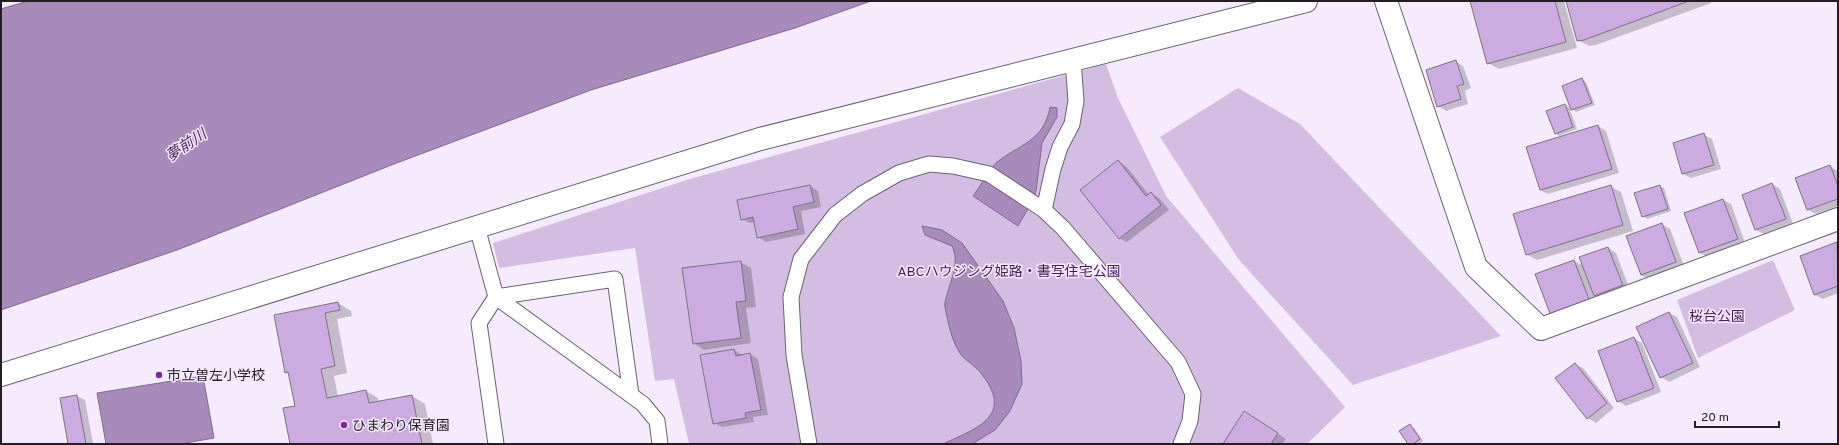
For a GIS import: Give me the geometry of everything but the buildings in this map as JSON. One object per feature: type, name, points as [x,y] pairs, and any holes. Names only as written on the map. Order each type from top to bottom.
[{"type":"street","points":[[1,375],[760,140],[1306,1]]},
{"type":"street","points":[[1386,1],[1476,267],[1541,329],[1838,218]]},
{"type":"lane","points":[[1038,206],[1060,147],[1072,124],[1076,101],[1073,60]]},
{"type":"lane","points":[[809,444],[793,347],[792,297],[801,259],[835,215],[862,194],[899,173],[929,164],[953,166],[989,174],[1038,206],[1063,228],[1178,362],[1193,394],[1190,421],[1181,444]]},
{"type":"lane","points":[[477,227],[496,297],[643,404],[657,421],[660,444]]},
{"type":"lane","points":[[496,444],[479,323],[496,297],[615,279],[631,395]]},
{"type":"green space","name":"ABCハウジング姫路・書写住宅公園","points":[[1106,64],[1118,98],[1166,196],[1345,407],[1307,444],[689,444],[674,379],[655,381],[635,248],[499,268],[493,243],[693,178]]},
{"type":"green space","points":[[1238,88],[1300,124],[1501,336],[1353,385],[1239,260],[1160,137]]},
{"type":"green space","name":"桜台公園","points":[[1773,260],[1795,310],[1698,358],[1677,300]]},
{"type":"water","name":"夢前川","points":[[28,1],[871,1],[795,28],[591,90],[394,164],[177,250],[1,310],[1,9]]},
{"type":"water","points":[[1050,107],[1057,108],[1057,117],[1042,143],[1036,191],[1032,202],[1018,226],[973,196],[996,163],[1036,135],[1047,119]]},
{"type":"water","points":[[922,226],[942,230],[962,243],[1003,301],[1014,328],[1021,361],[1022,384],[1010,411],[995,430],[972,444],[943,444],[979,426],[988,418],[993,410],[994,400],[990,387],[980,372],[962,356],[953,339],[949,326],[945,304],[955,264],[952,246],[925,235]]},
{"type":"water","points":[[203,376],[214,438],[180,444],[106,444],[97,393]]},
{"type":"place","name":"市立曽左小学校","points":[[159,375]]},
{"type":"place","name":"ひまわり保育園","points":[[344,425]]}]
